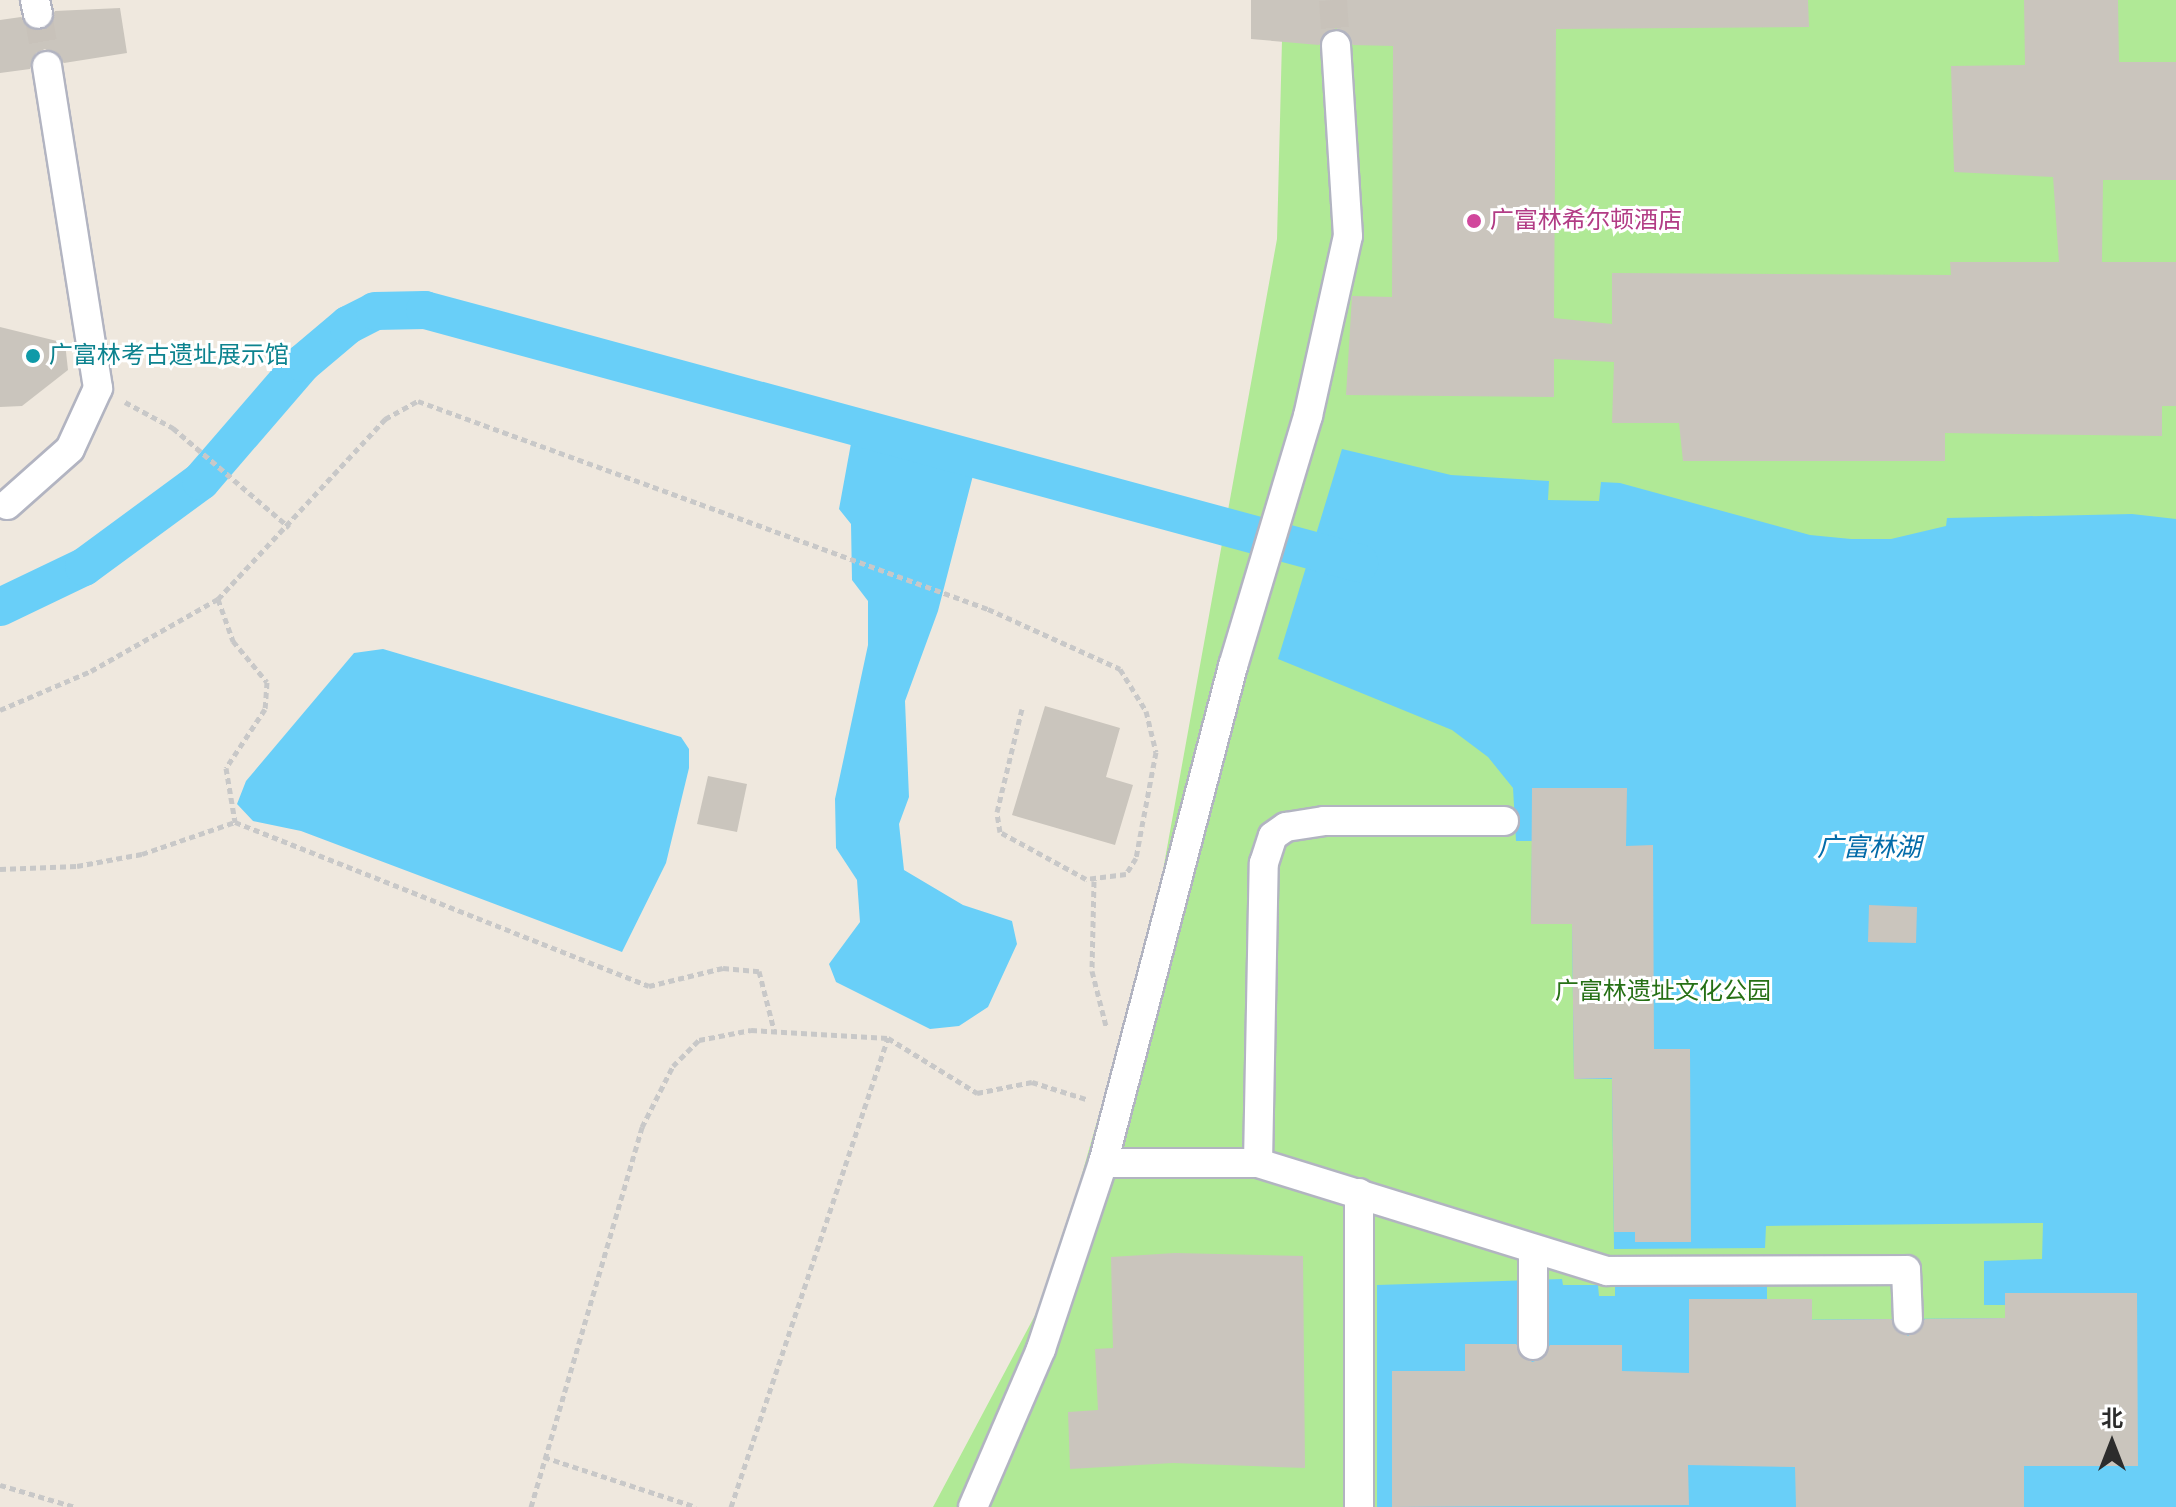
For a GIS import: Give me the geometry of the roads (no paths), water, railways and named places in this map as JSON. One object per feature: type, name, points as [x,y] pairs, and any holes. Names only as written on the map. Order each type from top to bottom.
[{"type":"street","points":[[973,1507],[1041,1349],[1103,1163],[1233,666],[1308,416],[1348,236],[1336,45]]},
{"type":"street","points":[[7,505],[70,449],[98,388],[47,66]]},
{"type":"street","points":[[1258,1163],[1264,863],[1273,836],[1286,827],[1324,821],[1504,821]]},
{"type":"street","points":[[1103,1163],[1258,1163],[1533,1251],[1607,1271],[1906,1270],[1908,1319]]},
{"type":"street","points":[[1359,1193],[1359,1507]]},
{"type":"street","points":[[1533,1251],[1533,1345]]},
{"type":"water","points":[[854,427],[977,460],[938,611],[905,701],[909,797],[899,824],[904,870],[963,905],[1012,921],[1017,944],[988,1007],[959,1026],[930,1029],[836,982],[829,964],[860,922],[857,880],[836,848],[835,799],[868,645],[868,601],[852,580],[851,524],[839,509]]},
{"type":"water","name":"广富林湖","points":[[1342,449],[1451,475],[1549,481],[1548,500],[1599,501],[1601,482],[1620,483],[1810,535],[1851,539],[1891,539],[1946,526],[1947,518],[2132,514],[2176,519],[2176,1507],[1377,1507],[1377,1285],[1562,1279],[1563,1285],[1598,1285],[1599,1296],[1615,1296],[1615,1285],[1767,1283],[1767,1320],[2010,1318],[2010,1305],[1984,1305],[1984,1261],[2042,1259],[2043,1223],[1766,1226],[1765,1248],[1614,1249],[1612,1079],[1574,1079],[1572,924],[1531,924],[1532,841],[1516,841],[1513,788],[1488,757],[1452,730],[1278,659]]},
{"type":"water","points":[[383,649],[681,737],[689,749],[689,768],[666,863],[622,952],[301,831],[253,821],[237,804],[246,781],[354,653]]},
{"type":"waterway","points":[[0,607],[84,567],[201,481],[303,363],[348,325],[375,311],[425,310],[1359,563]]},
{"type":"tunnel","points":[[1333,0],[1336,45]]},
{"type":"tunnel","points":[[38,14],[47,66]]},
{"type":"place","name":"广富林希尔顿酒店","points":[[1474,221]]},
{"type":"place","name":"广富林考古遗址展示馆","points":[[33,356]]},
{"type":"park label","name":"广富林遗址文化公园","points":[[1663,992]]}]
